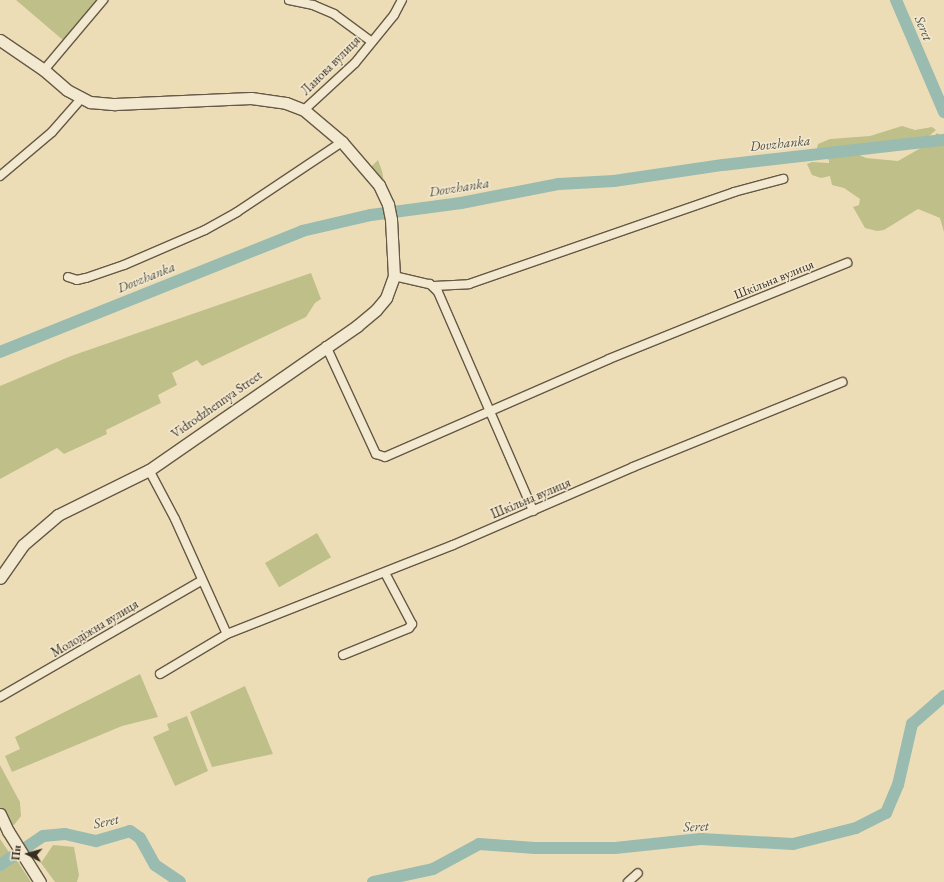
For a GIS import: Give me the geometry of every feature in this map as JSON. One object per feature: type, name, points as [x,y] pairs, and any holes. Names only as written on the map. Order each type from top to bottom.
[{"type":"street","points":[[44,70],[103,0]]},
{"type":"street","points":[[290,0],[313,5],[334,14],[372,42]]},
{"type":"street","name":"Ланова вулиця","points":[[304,110],[356,62],[394,15],[402,0]]},
{"type":"street","points":[[0,40],[44,70],[81,99],[52,132],[0,176]]},
{"type":"street","name":"Vidrodzhennya Street","points":[[0,578],[23,545],[58,515],[149,470],[376,310],[386,298],[394,276],[391,219],[388,204],[379,185],[342,142],[304,110],[286,103],[251,98],[115,104],[101,104],[81,99]]},
{"type":"street","points":[[68,277],[77,280],[92,276],[205,230],[237,212],[342,142]]},
{"type":"street","points":[[394,276],[434,286],[469,284],[734,192],[783,179]]},
{"type":"street","name":"Шкільна вулиця","points":[[326,346],[368,438],[380,456],[390,455],[609,359],[847,263]]},
{"type":"street","points":[[434,286],[533,511]]},
{"type":"street","name":"Шкільна вулиця","points":[[160,674],[228,634],[385,573],[842,382]]},
{"type":"street","points":[[149,470],[175,519],[201,581],[228,634]]},
{"type":"street","points":[[343,655],[409,628],[412,624],[385,573]]},
{"type":"street","name":"Молодіжна вулиця","points":[[0,697],[201,581]]},
{"type":"street","points":[[0,814],[8,831],[40,882]]},
{"type":"street","points":[[628,882],[638,873]]},
{"type":"green space","points":[[16,0],[99,0],[64,41]]},
{"type":"green space","points":[[902,126],[915,130],[932,127],[936,130],[921,143],[893,150],[857,154],[866,158],[898,161],[926,145],[937,133],[944,137],[944,232],[940,218],[918,209],[884,230],[877,231],[865,228],[853,207],[859,205],[860,199],[844,188],[832,185],[830,176],[821,178],[812,175],[807,164],[812,162],[829,163],[829,160],[816,152],[818,144],[830,139],[870,136]]},
{"type":"green space","points":[[378,160],[382,171],[384,182],[370,168]]},
{"type":"green space","points":[[311,273],[321,299],[315,303],[306,317],[202,366],[197,360],[172,373],[177,385],[158,395],[161,403],[106,430],[107,434],[64,454],[57,448],[0,479],[0,386],[71,356]]},
{"type":"green space","points":[[317,533],[331,557],[279,587],[265,563]]},
{"type":"green space","points":[[140,674],[158,717],[122,726],[12,772],[5,756],[20,749],[15,737]]},
{"type":"green space","points":[[245,686],[273,754],[212,767],[190,712]]},
{"type":"green space","points":[[187,716],[208,771],[175,786],[153,737],[169,730],[167,724]]},
{"type":"green space","points":[[0,765],[20,802],[21,816],[14,825],[0,820]]},
{"type":"green space","points":[[0,839],[11,855],[0,863]]},
{"type":"green space","points":[[53,845],[74,847],[79,875],[77,882],[55,882],[41,863]]},
{"type":"green space","points":[[16,859],[31,882],[0,882],[0,869]]},
{"type":"waterway","name":"Seret","points":[[896,0],[944,112]]},
{"type":"waterway","name":"Dovzhanka","points":[[0,352],[302,231],[371,215],[461,203],[559,184],[614,181],[723,165],[944,140]]},
{"type":"waterway","name":"Seret","points":[[373,882],[433,869],[479,844],[535,848],[615,848],[701,839],[793,844],[856,828],[886,813],[898,785],[912,724],[944,696]]},
{"type":"waterway","name":"Seret","points":[[0,865],[43,836],[65,834],[96,841],[130,831],[140,838],[155,865],[180,882]]}]
